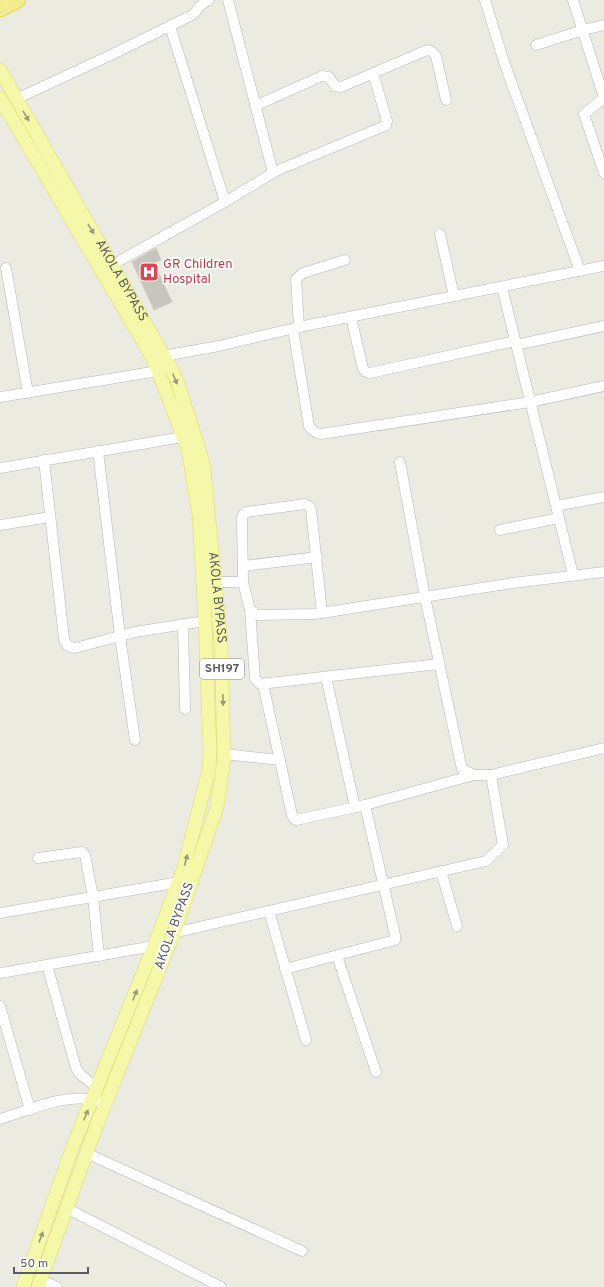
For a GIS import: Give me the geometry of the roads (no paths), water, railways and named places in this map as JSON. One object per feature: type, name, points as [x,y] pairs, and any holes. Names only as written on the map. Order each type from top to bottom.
[{"type":"highway","points":[[0,9],[18,0]]},
{"type":"main road","name":"AKOLA BYPASS","points":[[0,70],[177,381],[202,463],[221,644],[224,754],[216,810],[179,918],[86,1153],[39,1283]]},
{"type":"main road","name":"AKOLA BYPASS","points":[[0,98],[147,348],[158,371],[188,449],[199,515],[210,751],[209,770],[179,882],[74,1146],[23,1287]]},
{"type":"main road","points":[[165,918],[179,918]]},
{"type":"street","points":[[16,99],[111,55],[192,15],[197,11],[201,4],[209,0]]},
{"type":"street","points":[[228,0],[273,173]]},
{"type":"street","points":[[485,0],[504,62],[580,271]]},
{"type":"street","points":[[573,0],[604,98],[584,114],[601,150],[604,173]]},
{"type":"street","points":[[536,45],[604,25]]},
{"type":"street","points":[[170,26],[225,202]]},
{"type":"street","points":[[255,106],[322,76],[329,77],[335,86],[338,87],[427,50],[436,56],[446,100]]},
{"type":"street","points":[[112,265],[225,202],[273,173],[386,125],[387,121],[373,73]]},
{"type":"street","points":[[440,234],[454,296]]},
{"type":"street","points":[[345,260],[303,273],[296,279],[296,328],[309,426],[312,431],[316,433],[530,402],[604,386]]},
{"type":"street","points":[[163,356],[219,346],[296,328],[604,266]]},
{"type":"street","points":[[6,268],[28,393]]},
{"type":"street","points":[[502,287],[574,576]]},
{"type":"street","points":[[351,317],[363,369],[370,374],[604,326]]},
{"type":"street","points":[[0,397],[158,371]]},
{"type":"street","points":[[0,468],[183,437]]},
{"type":"street","points":[[98,451],[120,636],[135,740]]},
{"type":"street","points":[[44,460],[64,638],[66,644],[70,648],[75,648],[135,632],[205,621]]},
{"type":"street","points":[[400,462],[425,597],[462,769],[474,775]]},
{"type":"street","points":[[556,506],[604,497]]},
{"type":"street","points":[[322,613],[312,510],[309,506],[305,504],[247,512],[244,514],[242,517],[243,582],[250,610],[256,679],[258,682],[263,684],[439,664]]},
{"type":"street","points":[[0,525],[50,517]]},
{"type":"street","points":[[500,530],[559,518]]},
{"type":"street","points":[[242,566],[316,557]]},
{"type":"street","points":[[250,610],[258,615],[322,613],[513,583],[604,572]]},
{"type":"street","points":[[215,582],[243,582]]},
{"type":"street","points":[[183,624],[186,709]]},
{"type":"street","points":[[326,677],[355,807]]},
{"type":"street","points":[[263,684],[292,814],[296,820],[365,805],[474,775],[491,775],[604,748]]},
{"type":"street","points":[[224,754],[280,760]]},
{"type":"street","points":[[173,933],[486,861],[503,845],[491,775]]},
{"type":"street","points":[[285,969],[395,940],[396,935],[365,805]]},
{"type":"street","points":[[38,858],[82,852],[84,853],[93,897],[99,956]]},
{"type":"street","points":[[441,871],[457,926]]},
{"type":"street","points":[[0,913],[179,882]]},
{"type":"street","points":[[268,911],[306,1040]]},
{"type":"street","points":[[0,973],[154,946]]},
{"type":"street","points":[[337,956],[376,1072]]},
{"type":"street","points":[[47,965],[76,1068],[95,1094],[106,1103]]},
{"type":"street","points":[[0,1006],[30,1110]]},
{"type":"street","points":[[0,1119],[66,1099],[95,1094]]},
{"type":"street","points":[[86,1153],[302,1251]]},
{"type":"street","points":[[66,1208],[221,1287]]},
{"type":"street","points":[[39,1283],[57,1287]]},
{"type":"place","name":"GR Children Hospital","points":[[149,272]]}]
